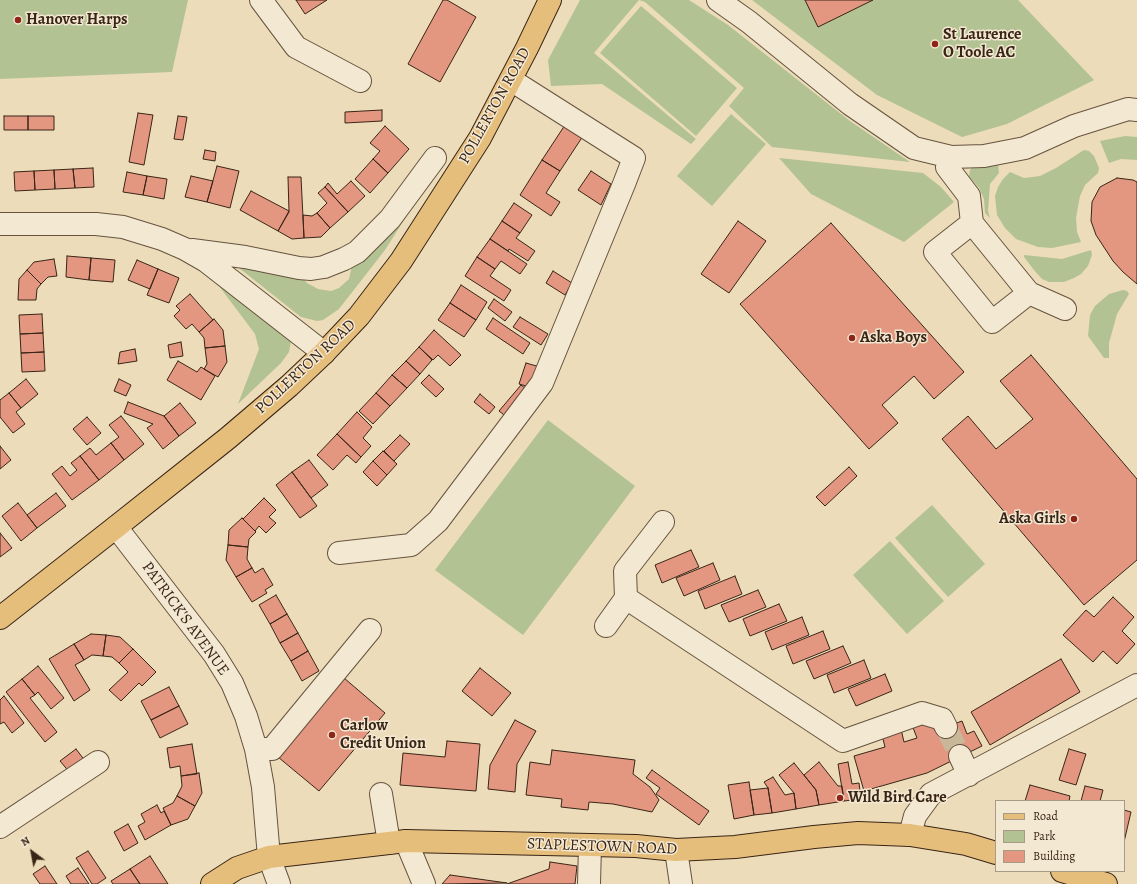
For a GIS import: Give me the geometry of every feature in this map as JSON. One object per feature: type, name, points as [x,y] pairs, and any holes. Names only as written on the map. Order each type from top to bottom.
[{"type":"main road","name":"POLLERTON ROAD","points":[[0,618],[228,438],[289,386],[324,353],[359,316],[401,261],[480,138],[527,48],[550,0]]},
{"type":"main road","name":"STAPLESTOWN ROAD","points":[[212,884],[237,868],[269,857],[398,842],[636,846],[676,850],[735,847],[858,833],[910,834],[966,844],[995,852]]},
{"type":"main road","points":[[1065,872],[1106,884]]},
{"type":"street","points":[[261,0],[296,47],[360,81]]},
{"type":"street","points":[[724,2],[850,104],[914,148],[951,156],[984,156],[1025,148],[1074,126],[1128,109],[1137,110]]},
{"type":"street","points":[[339,553],[411,545],[438,521],[542,383],[634,158],[510,80]]},
{"type":"street","points":[[951,156],[947,167],[969,196],[972,223],[1030,293],[1065,309]]},
{"type":"street","points":[[185,249],[245,257],[299,268],[311,269],[324,267],[357,252],[390,220],[435,158]]},
{"type":"street","points":[[972,223],[935,252],[992,322],[1030,293]]},
{"type":"street","points":[[0,224],[96,224],[123,227],[162,239],[185,249],[206,261],[324,353]]},
{"type":"street","points":[[606,626],[626,598],[625,571],[663,522]]},
{"type":"street","name":"PATRICK'S AVENUE","points":[[116,527],[214,654],[232,683],[246,716],[256,749],[263,787],[269,857],[279,884]]},
{"type":"street","points":[[626,598],[842,741],[922,713],[942,718],[946,727]]},
{"type":"street","points":[[256,749],[272,749],[370,630]]},
{"type":"street","points":[[910,834],[915,816],[931,794],[965,766],[1137,685]]},
{"type":"street","points":[[0,827],[98,762]]},
{"type":"street","points":[[381,794],[398,842],[424,884]]},
{"type":"street","points":[[589,884],[590,845]]},
{"type":"street","points":[[676,850],[681,884]]},
{"type":"green space","points":[[0,0],[188,0],[172,72],[0,79]]},
{"type":"green space","points":[[580,0],[639,0],[594,53],[696,139],[691,144],[602,84],[551,86],[548,60]]},
{"type":"green space","points":[[639,0],[689,0],[728,25],[850,121],[910,162],[772,147],[729,106],[744,88],[645,2]]},
{"type":"green space","name":"St Laurence O Toole AC","points":[[752,0],[1018,0],[1094,80],[1007,124],[962,137],[877,95]]},
{"type":"green space","points":[[641,6],[737,88],[696,136],[600,53]]},
{"type":"green space","points":[[731,114],[766,144],[712,206],[677,176]]},
{"type":"green space","points":[[1125,136],[1137,137],[1137,160],[1121,159],[1109,163],[1100,141]]},
{"type":"green space","points":[[1084,150],[1089,151],[1094,156],[1099,168],[1098,173],[1085,185],[1080,196],[1076,218],[1077,232],[1081,242],[1052,248],[1038,247],[1016,239],[1005,228],[997,215],[995,196],[1003,179],[1010,172],[1024,178],[1040,176],[1056,168]]},
{"type":"green space","points":[[779,158],[923,173],[941,187],[954,202],[904,242],[811,194]]},
{"type":"green space","points":[[998,164],[999,173],[990,184],[988,211],[990,218],[985,213],[984,199],[979,188],[969,176],[972,168]]},
{"type":"green space","points":[[439,165],[385,250],[339,309],[323,320],[317,321],[301,317],[234,264],[300,275],[307,283],[318,289],[331,291],[339,288],[349,279],[352,266]]},
{"type":"green space","points":[[1091,250],[1092,255],[1088,266],[1081,274],[1064,282],[1049,282],[1042,279],[1024,257],[1024,255],[1062,259]]},
{"type":"green space","points":[[225,284],[291,341],[289,352],[281,363],[238,404],[259,349],[255,334],[219,286]]},
{"type":"green space","points":[[1123,290],[1127,291],[1129,294],[1117,314],[1109,343],[1109,358],[1104,358],[1088,336],[1090,315],[1095,306],[1109,294]]},
{"type":"green space","points":[[548,420],[635,486],[523,635],[435,570]]},
{"type":"green space","points":[[932,505],[985,564],[948,597],[895,538]]},
{"type":"green space","points":[[890,541],[944,601],[907,634],[853,575]]},
{"type":"building","points":[[296,0],[327,0],[305,14]]},
{"type":"building","points":[[443,0],[447,0],[476,17],[440,82],[408,64]]},
{"type":"building","points":[[805,0],[873,0],[818,27]]},
{"type":"building","points":[[382,110],[382,121],[345,123],[345,112]]},
{"type":"building","points":[[138,113],[153,115],[144,165],[129,162]]},
{"type":"building","points":[[4,116],[28,116],[28,130],[4,130]]},
{"type":"building","points":[[28,116],[54,116],[54,130],[28,130]]},
{"type":"building","points":[[178,116],[187,117],[183,140],[174,139]]},
{"type":"building","points":[[565,125],[583,136],[560,171],[542,160]]},
{"type":"building","points":[[385,126],[409,149],[388,173],[373,159],[380,151],[370,143]]},
{"type":"building","points":[[205,150],[216,152],[215,161],[203,159]]},
{"type":"building","points":[[373,159],[388,173],[370,193],[355,179]]},
{"type":"building","points":[[542,160],[560,171],[546,193],[560,202],[551,216],[520,195]]},
{"type":"building","points":[[217,166],[239,171],[230,208],[207,202]]},
{"type":"building","points":[[93,168],[94,187],[75,188],[73,169]]},
{"type":"building","points":[[73,169],[75,188],[55,189],[54,170]]},
{"type":"building","points":[[54,170],[55,189],[35,190],[34,171]]},
{"type":"building","points":[[34,171],[35,190],[15,191],[14,172]]},
{"type":"building","points":[[591,171],[611,184],[601,205],[578,190]]},
{"type":"building","points":[[127,172],[147,176],[143,195],[123,192]]},
{"type":"building","points":[[147,176],[167,179],[164,199],[143,195]]},
{"type":"building","points":[[191,176],[213,181],[207,202],[185,197]]},
{"type":"building","points":[[288,177],[301,177],[304,238],[292,239],[278,231],[289,212]]},
{"type":"building","points":[[1117,178],[1137,182],[1137,284],[1113,261],[1096,235],[1091,221],[1092,202],[1100,187]]},
{"type":"building","points":[[351,181],[365,196],[348,212],[325,187],[328,183],[337,194]]},
{"type":"building","points":[[325,187],[348,212],[330,228],[317,213],[327,203],[318,193]]},
{"type":"building","points":[[251,191],[289,211],[278,231],[240,210]]},
{"type":"building","points":[[514,203],[532,215],[520,233],[502,221]]},
{"type":"building","points":[[317,213],[330,228],[321,237],[304,238],[303,215],[312,216]]},
{"type":"building","points":[[502,221],[520,233],[516,238],[535,251],[528,261],[509,249],[508,251],[490,239]]},
{"type":"building","points":[[738,221],[766,241],[729,293],[701,274]]},
{"type":"building","name":"Aska Boys","points":[[831,223],[964,372],[934,399],[914,376],[882,405],[898,423],[869,449],[740,304]]},
{"type":"building","points":[[490,239],[527,264],[520,274],[501,261],[495,269],[477,257]]},
{"type":"building","points":[[67,256],[91,258],[89,280],[66,277]]},
{"type":"building","points":[[477,257],[495,269],[490,276],[511,290],[504,301],[465,276]]},
{"type":"building","points":[[91,258],[115,260],[113,282],[89,280]]},
{"type":"building","points":[[54,259],[57,276],[48,277],[41,284],[27,270],[34,262]]},
{"type":"building","points":[[137,260],[158,269],[150,289],[128,280]]},
{"type":"building","points":[[158,269],[179,278],[169,303],[147,295]]},
{"type":"building","points":[[27,270],[41,284],[37,289],[36,300],[18,300],[19,279]]},
{"type":"building","points":[[553,271],[572,283],[565,295],[546,283]]},
{"type":"building","points":[[461,285],[487,302],[476,320],[450,303]]},
{"type":"building","points":[[190,294],[213,320],[199,332],[192,324],[186,329],[174,316],[180,310],[176,306]]},
{"type":"building","points":[[494,299],[512,312],[505,321],[488,308]]},
{"type":"building","points":[[450,303],[476,320],[464,337],[438,320]]},
{"type":"building","points":[[42,314],[43,333],[20,334],[19,315]]},
{"type":"building","points":[[520,317],[548,334],[541,345],[513,327]]},
{"type":"building","points":[[493,318],[530,343],[523,354],[486,329]]},
{"type":"building","points":[[214,319],[223,330],[225,346],[205,348],[204,338],[199,332]]},
{"type":"building","points":[[434,330],[461,355],[450,366],[438,355],[433,360],[419,347]]},
{"type":"building","points":[[43,333],[44,352],[21,353],[20,334]]},
{"type":"building","points":[[181,342],[183,356],[170,358],[168,345]]},
{"type":"building","points":[[225,346],[227,362],[218,377],[204,369],[207,364],[205,348]]},
{"type":"building","points":[[419,347],[432,360],[420,374],[406,361]]},
{"type":"building","points":[[135,349],[137,361],[118,364],[120,352]]},
{"type":"building","points":[[44,352],[45,371],[22,372],[21,353]]},
{"type":"building","name":"Aska Girls","points":[[1031,355],[1137,479],[1137,560],[1084,605],[942,439],[968,416],[996,449],[1033,419],[1000,381]]},
{"type":"building","points":[[178,361],[197,372],[201,367],[215,376],[201,400],[167,380]]},
{"type":"building","points":[[406,361],[420,374],[407,388],[392,375]]},
{"type":"building","points":[[526,363],[540,367],[533,388],[519,384]]},
{"type":"building","points":[[392,375],[407,388],[390,406],[376,393]]},
{"type":"building","points":[[429,375],[444,389],[436,397],[421,383]]},
{"type":"building","points":[[26,379],[38,394],[21,408],[9,393]]},
{"type":"building","points":[[119,379],[131,385],[126,396],[114,391]]},
{"type":"building","points":[[521,385],[530,392],[508,418],[499,411]]},
{"type":"building","points":[[9,393],[21,408],[16,412],[25,424],[13,433],[0,417],[0,400]]},
{"type":"building","points":[[376,393],[390,406],[373,424],[359,411]]},
{"type":"building","points":[[480,394],[495,407],[489,414],[474,402]]},
{"type":"building","points":[[128,402],[164,416],[179,436],[163,449],[147,428],[153,424],[124,413]]},
{"type":"building","points":[[180,403],[196,423],[179,436],[164,416]]},
{"type":"building","points":[[357,412],[372,427],[363,438],[371,446],[361,457],[337,434]]},
{"type":"building","points":[[121,416],[144,444],[124,460],[111,443],[119,437],[109,425]]},
{"type":"building","points":[[87,417],[101,433],[87,445],[73,429]]},
{"type":"building","points":[[337,434],[361,457],[356,463],[347,455],[333,470],[317,455]]},
{"type":"building","points":[[400,435],[410,444],[394,461],[384,451]]},
{"type":"building","points":[[111,443],[124,460],[99,480],[80,456],[90,448],[96,455]]},
{"type":"building","points":[[0,446],[11,460],[0,469]]},
{"type":"building","points":[[383,451],[397,464],[387,475],[373,461]]},
{"type":"building","points":[[80,456],[99,480],[72,500],[52,474],[62,466],[70,476],[77,470],[71,463]]},
{"type":"building","points":[[309,460],[328,485],[311,498],[292,472]]},
{"type":"building","points":[[373,461],[387,475],[377,486],[363,472]]},
{"type":"building","points":[[849,467],[857,476],[825,506],[816,497]]},
{"type":"building","points":[[292,472],[317,506],[300,518],[276,485]]},
{"type":"building","points":[[56,493],[66,506],[37,528],[27,515]]},
{"type":"building","points":[[264,498],[276,510],[269,517],[276,523],[266,533],[259,526],[255,531],[243,519]]},
{"type":"building","points":[[18,503],[37,528],[21,541],[2,516]]},
{"type":"building","points":[[242,518],[256,532],[249,539],[248,547],[228,545],[229,530]]},
{"type":"building","points":[[0,533],[12,548],[0,557]]},
{"type":"building","points":[[228,545],[248,547],[247,559],[252,568],[236,577],[226,560]]},
{"type":"building","points":[[691,550],[699,567],[662,583],[655,565]]},
{"type":"building","points":[[713,563],[720,580],[684,596],[676,578]]},
{"type":"building","points":[[252,568],[255,573],[263,568],[273,585],[265,590],[267,593],[252,602],[236,577]]},
{"type":"building","points":[[735,576],[742,594],[705,609],[698,591]]},
{"type":"building","points":[[758,590],[766,607],[729,622],[721,605]]},
{"type":"building","points":[[276,595],[287,614],[270,624],[259,605]]},
{"type":"building","points":[[1113,597],[1134,617],[1122,631],[1135,644],[1117,664],[1103,651],[1093,662],[1063,635],[1086,610],[1094,617]]},
{"type":"building","points":[[779,604],[787,621],[750,636],[743,619]]},
{"type":"building","points":[[287,614],[298,633],[280,643],[270,624]]},
{"type":"building","points":[[802,617],[809,635],[772,650],[765,632]]},
{"type":"building","points":[[823,631],[830,649],[793,664],[786,646]]},
{"type":"building","points":[[298,633],[308,651],[291,661],[280,643]]},
{"type":"building","points":[[91,634],[106,635],[103,656],[92,655],[84,660],[74,644]]},
{"type":"building","points":[[106,635],[120,637],[133,649],[119,663],[112,657],[103,656]]},
{"type":"building","points":[[74,644],[84,660],[75,665],[90,690],[74,701],[49,659]]},
{"type":"building","points":[[843,646],[851,663],[814,679],[806,661]]},
{"type":"building","points":[[133,649],[156,672],[142,686],[139,683],[121,701],[109,690],[128,672],[119,663]]},
{"type":"building","points":[[308,651],[319,671],[302,681],[291,661]]},
{"type":"building","points":[[1061,659],[1080,692],[990,745],[971,712]]},
{"type":"building","points":[[864,660],[871,678],[834,693],[827,675]]},
{"type":"building","points":[[38,666],[64,698],[51,709],[38,692],[35,695],[22,679]]},
{"type":"building","points":[[480,668],[511,693],[492,716],[462,691]]},
{"type":"building","points":[[885,674],[892,691],[856,706],[848,689]]},
{"type":"building","name":"Carlow Credit Union","points":[[344,678],[385,713],[319,791],[278,757]]},
{"type":"building","points":[[22,679],[35,695],[30,698],[57,732],[45,742],[6,692]]},
{"type":"building","points":[[169,687],[179,706],[151,720],[141,701]]},
{"type":"building","points":[[4,696],[24,723],[12,733],[4,722],[0,724],[0,700]]},
{"type":"building","points":[[179,706],[188,724],[160,738],[151,720]]},
{"type":"building","points":[[930,718],[935,731],[962,721],[967,734],[974,731],[982,746],[927,773],[864,791],[854,756],[885,747],[882,735],[901,729],[904,742],[917,738],[912,725]]},
{"type":"building","points":[[515,720],[536,731],[517,764],[515,792],[488,789],[490,765]]},
{"type":"building","points":[[447,741],[480,744],[476,791],[400,785],[403,753],[445,757]]},
{"type":"building","points":[[192,744],[197,774],[181,776],[180,766],[170,768],[167,748]]},
{"type":"building","points":[[76,749],[86,762],[71,774],[60,761]]},
{"type":"building","points":[[1069,749],[1086,754],[1076,785],[1059,780]]},
{"type":"building","points":[[552,750],[635,760],[633,774],[650,787],[659,800],[652,812],[613,804],[589,802],[588,810],[561,807],[562,799],[526,795],[530,762],[550,765]]},
{"type":"building","points":[[819,762],[838,786],[842,786],[844,801],[819,805],[816,790],[804,775]]},
{"type":"building","points":[[848,762],[852,784],[859,783],[861,799],[844,801],[838,764]]},
{"type":"building","points":[[794,763],[816,790],[819,805],[796,809],[794,793],[779,775]]},
{"type":"building","points":[[652,770],[709,811],[699,825],[656,794],[660,788],[646,778]]},
{"type":"building","points":[[199,773],[202,793],[195,806],[177,796],[182,786],[181,776]]},
{"type":"building","points":[[773,777],[785,795],[794,793],[796,809],[772,813],[768,788],[764,782]]},
{"type":"building","points":[[749,782],[754,815],[734,819],[728,785]]},
{"type":"building","points":[[1030,785],[1070,796],[1069,800],[1025,800]]},
{"type":"building","points":[[1085,786],[1103,790],[1100,800],[1081,800]]},
{"type":"building","points":[[768,788],[772,813],[754,815],[750,790]]},
{"type":"building","points":[[177,796],[195,806],[188,819],[171,825],[163,808],[173,803]]},
{"type":"building","points":[[157,805],[161,813],[164,811],[171,825],[145,840],[138,826],[145,822],[141,814]]},
{"type":"building","points":[[1125,810],[1131,812],[1125,838]]},
{"type":"building","points":[[128,824],[138,843],[124,851],[114,832]]},
{"type":"building","points":[[88,851],[106,878],[97,884],[92,884],[76,858]]},
{"type":"building","points":[[150,856],[168,884],[140,884],[130,869]]},
{"type":"building","points":[[550,862],[577,866],[575,884],[507,884],[549,869]]},
{"type":"building","points":[[45,866],[57,884],[40,884],[33,874]]},
{"type":"building","points":[[78,868],[89,884],[71,884],[66,876]]},
{"type":"building","points":[[130,869],[140,884],[113,884],[111,881]]},
{"type":"building","points":[[450,875],[507,883],[442,884]]},
{"type":"tunnel","points":[[946,727],[960,756]]},
{"type":"place","name":"Hanover Harps","points":[[18,20]]},
{"type":"place","name":"St Laurence O Toole AC","points":[[935,44]]},
{"type":"place","name":"Aska Boys","points":[[852,338]]},
{"type":"place","name":"Aska Girls","points":[[1074,519]]},
{"type":"place","name":"Carlow Credit Union","points":[[332,735]]},
{"type":"place","name":"Wild Bird Care","points":[[840,798]]}]
